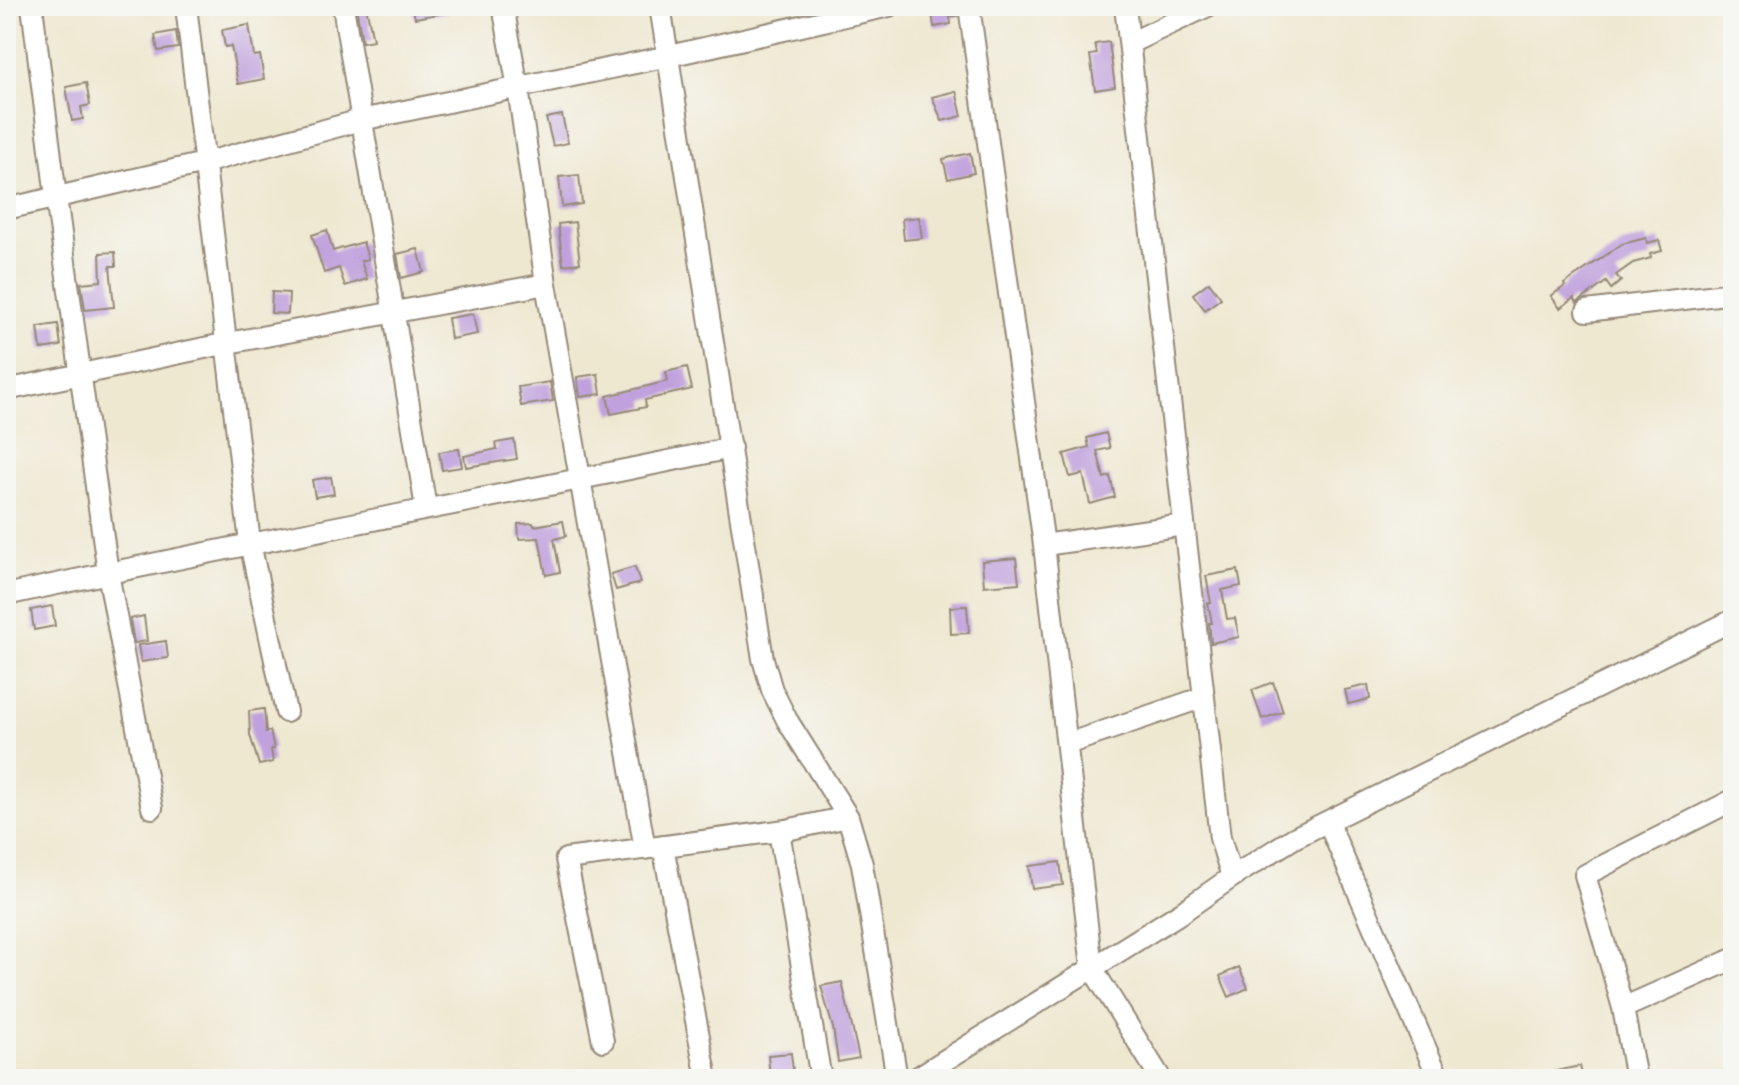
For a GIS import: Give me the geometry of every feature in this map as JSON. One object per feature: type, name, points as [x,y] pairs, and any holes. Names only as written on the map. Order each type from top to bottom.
[{"type":"street","points":[[32,6],[108,573],[152,808]]},
{"type":"street","points":[[186,6],[250,543],[286,712]]},
{"type":"street","points":[[343,6],[426,508]]},
{"type":"street","points":[[503,6],[546,284],[581,480],[654,848],[707,1079]]},
{"type":"street","points":[[660,6],[763,659],[772,690],[787,720],[848,817],[862,864],[897,1079]]},
{"type":"street","points":[[6,209],[204,163],[361,120],[669,56],[889,6]]},
{"type":"street","points":[[969,6],[1044,545],[1092,968],[1161,1079]]},
{"type":"street","points":[[1125,6],[1220,838],[1232,877]]},
{"type":"street","points":[[1130,43],[1208,6]]},
{"type":"street","points":[[6,390],[228,343],[546,284]]},
{"type":"street","points":[[1587,311],[1733,293]]},
{"type":"street","points":[[6,595],[250,543],[731,448]]},
{"type":"street","points":[[1044,545],[1184,525]]},
{"type":"street","points":[[915,1079],[1294,838],[1733,620]]},
{"type":"street","points":[[1067,744],[1204,697]]},
{"type":"street","points":[[1636,1079],[1623,1008],[1585,875],[1733,800]]},
{"type":"street","points":[[603,1041],[566,859],[786,830],[848,817]]},
{"type":"street","points":[[1328,822],[1439,1079]]},
{"type":"street","points":[[786,830],[780,837],[821,1079]]},
{"type":"street","points":[[1623,1008],[1733,959]]},
{"type":"building","points":[[356,6],[366,6],[373,40],[362,42]]},
{"type":"building","points":[[412,6],[450,6],[450,12],[415,18]]},
{"type":"building","points":[[931,6],[956,6],[957,16],[950,17],[951,24],[934,27]]},
{"type":"building","points":[[249,25],[254,56],[260,55],[264,79],[238,84],[231,46],[225,47],[222,30]]},
{"type":"building","points":[[176,31],[178,48],[158,51],[155,35]]},
{"type":"building","points":[[1109,42],[1115,87],[1095,90],[1090,55],[1097,54],[1095,44]]},
{"type":"building","points":[[86,83],[90,105],[81,107],[83,119],[72,121],[66,87]]},
{"type":"building","points":[[956,91],[962,116],[942,121],[932,97]]},
{"type":"building","points":[[562,115],[568,143],[553,146],[546,118]]},
{"type":"building","points":[[970,153],[974,173],[948,179],[943,159]]},
{"type":"building","points":[[579,175],[582,204],[562,207],[559,177]]},
{"type":"building","points":[[919,217],[922,238],[904,240],[902,219]]},
{"type":"building","points":[[575,222],[580,263],[563,265],[558,224]]},
{"type":"building","points":[[327,230],[333,251],[363,242],[368,259],[361,261],[367,279],[345,286],[339,268],[324,273],[312,235]]},
{"type":"building","points":[[1646,238],[1647,243],[1659,240],[1662,251],[1650,254],[1651,258],[1633,263],[1616,275],[1621,281],[1611,289],[1606,282],[1577,303],[1574,298],[1560,308],[1551,296],[1622,244]]},
{"type":"building","points":[[418,249],[424,272],[401,278],[397,254]]},
{"type":"building","points":[[115,252],[116,266],[110,266],[114,307],[85,310],[81,283],[101,281],[100,253]]},
{"type":"building","points":[[1209,282],[1221,298],[1205,310],[1193,294]]},
{"type":"building","points":[[272,292],[289,293],[288,314],[271,313]]},
{"type":"building","points":[[473,314],[477,334],[451,339],[448,318]]},
{"type":"building","points":[[58,324],[61,346],[41,349],[38,327]]},
{"type":"building","points":[[687,367],[692,389],[645,400],[646,407],[611,414],[607,396],[668,381],[666,372]]},
{"type":"building","points":[[598,374],[601,394],[580,397],[577,377]]},
{"type":"building","points":[[550,382],[553,401],[521,406],[518,387]]},
{"type":"building","points":[[1106,433],[1110,448],[1097,451],[1104,478],[1110,476],[1115,497],[1090,504],[1083,474],[1070,477],[1064,454],[1089,447],[1087,438]]},
{"type":"building","points":[[514,440],[517,459],[466,467],[464,456],[497,449],[496,443]]},
{"type":"building","points":[[459,449],[462,467],[442,470],[439,452]]},
{"type":"building","points":[[331,477],[334,494],[315,497],[312,480]]},
{"type":"building","points":[[563,521],[566,536],[554,539],[560,572],[546,575],[539,538],[519,539],[518,524],[533,523],[534,526]]},
{"type":"building","points":[[1016,558],[1019,583],[984,586],[982,561]]},
{"type":"building","points":[[635,567],[640,583],[616,590],[611,574]]},
{"type":"building","points":[[1238,570],[1241,586],[1222,590],[1227,619],[1235,618],[1239,637],[1211,643],[1209,623],[1212,623],[1208,603],[1211,603],[1206,576]]},
{"type":"building","points":[[52,606],[55,626],[34,630],[31,610]]},
{"type":"building","points":[[967,606],[969,633],[951,634],[950,607]]},
{"type":"building","points":[[144,616],[147,641],[134,643],[130,619]]},
{"type":"building","points":[[166,641],[168,658],[141,662],[138,645]]},
{"type":"building","points":[[1273,682],[1283,712],[1262,719],[1252,690]]},
{"type":"building","points":[[1368,685],[1370,699],[1348,704],[1345,690]]},
{"type":"building","points":[[264,709],[266,732],[270,731],[274,749],[271,749],[273,762],[259,765],[250,735],[249,711]]},
{"type":"building","points":[[1060,862],[1063,885],[1032,889],[1029,866]]},
{"type":"building","points":[[1239,967],[1248,988],[1229,997],[1220,976]]},
{"type":"building","points":[[842,982],[859,1058],[838,1062],[833,1028],[821,986]]},
{"type":"building","points":[[791,1053],[794,1079],[770,1079],[768,1055]]},
{"type":"building","points":[[1580,1066],[1583,1079],[1542,1079],[1542,1074]]}]
